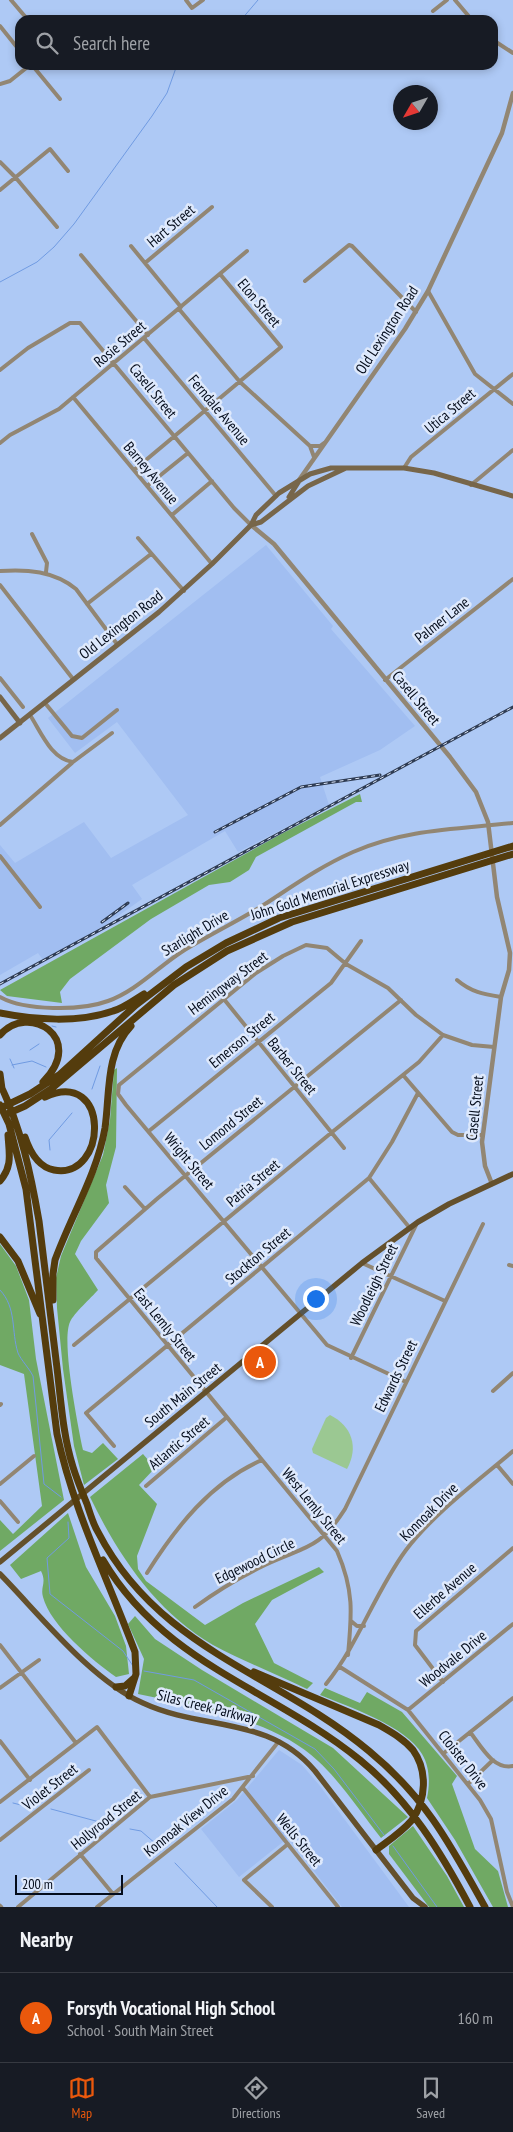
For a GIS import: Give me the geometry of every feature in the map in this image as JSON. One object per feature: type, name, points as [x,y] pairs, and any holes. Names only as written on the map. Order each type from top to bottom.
[{"type":"highway","name":"John Gold Memorial Expressway","points":[[0,1116],[25,1106],[32,1097],[136,1005],[186,967],[226,943],[278,918],[513,846]]},
{"type":"highway","name":"John Gold Memorial Expressway","points":[[0,1106],[22,1098],[32,1097],[68,1076],[156,1000],[198,968],[259,936],[328,911],[513,854]]},
{"type":"highway","points":[[0,1013],[31,1017],[92,1017],[114,1011],[186,967]]},
{"type":"highway","points":[[54,1348],[53,1294],[55,1260],[101,1150],[109,1075],[116,1051],[128,1029],[156,1000]]},
{"type":"highway","points":[[0,1035],[10,1027],[26,1023],[47,1028],[57,1039],[60,1050],[56,1065],[32,1097]]},
{"type":"highway","points":[[0,1074],[1,1087],[15,1121],[28,1165],[40,1221],[54,1348],[72,1466],[97,1531],[114,1560],[134,1585],[182,1631],[227,1661],[343,1731],[369,1750],[414,1794],[427,1810],[453,1847],[485,1907]]},
{"type":"highway","points":[[15,1121],[22,1127],[35,1158],[44,1166],[55,1170],[63,1170],[74,1167],[82,1161],[91,1147],[95,1130],[95,1118],[89,1105],[78,1095],[69,1092],[32,1097]]},
{"type":"highway","points":[[0,1106],[9,1127],[26,1189],[57,1434],[63,1464],[81,1518],[135,1652],[136,1674],[129,1696]]},
{"type":"highway","points":[[0,1181],[5,1174],[10,1160],[9,1127]]},
{"type":"highway","points":[[0,1237],[18,1261],[43,1322]]},
{"type":"highway","points":[[90,1538],[110,1572],[129,1597],[151,1622],[170,1638],[206,1663],[333,1739],[379,1777],[420,1822],[441,1853],[470,1907]]},
{"type":"highway","points":[[227,1661],[379,1725],[398,1735],[414,1751],[423,1774],[424,1788],[420,1806],[403,1829],[376,1850]]},
{"type":"highway","points":[[116,1687],[126,1686],[136,1674]]},
{"type":"main road","points":[[282,505],[299,480],[323,470],[375,466],[434,473],[513,496]]},
{"type":"main road","points":[[282,505],[308,486],[346,468]]},
{"type":"main road","name":"Old Lexington Road","points":[[0,738],[184,590],[251,525],[256,515],[276,496],[299,480]]},
{"type":"main road","name":"Old Lexington Road","points":[[251,525],[261,522],[282,505]]},
{"type":"main road","points":[[0,697],[20,723]]},
{"type":"main road","name":"South Main Street","points":[[0,1562],[362,1263],[418,1222],[449,1204],[513,1174]]},
{"type":"main road","name":"Silas Creek Parkway","points":[[0,1574],[101,1677],[129,1696],[144,1704],[170,1713],[253,1730],[279,1741],[310,1765],[413,1898],[417,1907]]},
{"type":"main road","name":"Silas Creek Parkway","points":[[413,1898],[425,1907]]},
{"type":"street","points":[[11,0],[24,15]]},
{"type":"street","points":[[186,0],[192,8],[203,0]]},
{"type":"street","points":[[433,11],[447,0]]},
{"type":"street","points":[[455,0],[468,15]]},
{"type":"street","points":[[0,26],[15,45]]},
{"type":"street","points":[[498,43],[513,53]]},
{"type":"street","points":[[0,84],[10,81],[24,70]]},
{"type":"street","points":[[35,70],[60,99]]},
{"type":"street","name":"Old Lexington Road","points":[[299,480],[416,312],[428,291],[502,133],[513,93]]},
{"type":"street","points":[[0,190],[50,150],[68,172]]},
{"type":"street","points":[[0,162],[57,227]]},
{"type":"street","name":"Hart Street","points":[[145,263],[212,206]]},
{"type":"street","points":[[305,281],[349,245],[416,312]]},
{"type":"street","points":[[131,246],[240,382],[310,446],[314,457]]},
{"type":"street","name":"Rosie Street","points":[[0,443],[10,435],[52,414],[73,398],[248,250]]},
{"type":"street","name":"Ferndale Avenue","points":[[81,255],[205,411],[276,496]]},
{"type":"street","name":"Elon Street","points":[[220,274],[281,347],[240,382]]},
{"type":"street","points":[[428,291],[471,368],[513,404]]},
{"type":"street","name":"Casell Street","points":[[0,370],[28,348],[73,322],[80,323],[212,481],[251,525],[274,544],[463,773],[480,801],[489,826],[497,897],[510,953],[509,970],[501,997],[483,1135],[485,1166],[492,1184]]},
{"type":"street","name":"Utica Street","points":[[404,468],[411,458],[513,374]]},
{"type":"street","points":[[134,470],[240,382]]},
{"type":"street","name":"Barney Avenue","points":[[73,398],[212,564]]},
{"type":"street","points":[[310,446],[320,446],[324,443]]},
{"type":"street","points":[[471,485],[513,450]]},
{"type":"street","points":[[147,486],[188,453]]},
{"type":"street","points":[[172,515],[212,481]]},
{"type":"street","points":[[32,534],[47,563],[46,572]]},
{"type":"street","points":[[138,538],[184,590]]},
{"type":"street","points":[[87,604],[151,554]]},
{"type":"street","points":[[0,571],[46,572],[68,582],[76,589],[117,644]]},
{"type":"street","name":"Palmer Lane","points":[[385,680],[513,579]]},
{"type":"street","points":[[0,585],[73,679]]},
{"type":"street","points":[[0,678],[23,707]]},
{"type":"street","points":[[45,702],[72,736],[82,738],[118,710]]},
{"type":"street","points":[[30,715],[54,753],[63,761],[73,762]]},
{"type":"street","points":[[0,825],[73,762],[112,734]]},
{"type":"street","name":"Starlight Drive","points":[[0,997],[26,1005],[66,1008],[110,1001],[127,992],[184,951],[256,909],[304,877],[355,852],[427,831],[513,823]]},
{"type":"street","points":[[0,856],[40,908]]},
{"type":"street","name":"Emerson Street","points":[[149,1130],[331,983],[361,941]]},
{"type":"street","name":"Hemingway Street","points":[[118,1092],[119,1085],[223,998],[282,956],[306,945],[327,948],[346,964],[392,990],[416,1015],[442,1036],[472,1045],[494,1047]]},
{"type":"street","points":[[457,980],[479,994],[501,997]]},
{"type":"street","name":"Barber Street","points":[[223,998],[344,1148]]},
{"type":"street","name":"Lomond Street","points":[[107,1271],[96,1258],[96,1252],[144,1209],[401,1000]]},
{"type":"street","name":"Patria Street","points":[[74,1345],[403,1076],[419,1062],[442,1036]]},
{"type":"street","points":[[403,1076],[452,1132],[465,1135],[483,1135]]},
{"type":"street","name":"Wright Street","points":[[118,1092],[126,1105],[149,1130],[327,1345],[351,1358],[406,1382]]},
{"type":"street","name":"Stockton Street","points":[[114,1446],[86,1413],[369,1178],[392,1142],[418,1093]]},
{"type":"street","points":[[369,1178],[409,1228]]},
{"type":"street","points":[[125,1187],[144,1209]]},
{"type":"street","name":"Woodleigh Street","points":[[351,1358],[418,1222]]},
{"type":"street","name":"Edwards Street","points":[[325,1535],[332,1530],[345,1509],[483,1224]]},
{"type":"street","points":[[362,1263],[445,1301]]},
{"type":"street","name":"East Lemly Street","points":[[107,1271],[206,1392]]},
{"type":"street","points":[[493,1391],[513,1373]]},
{"type":"street","name":"West Lemly Street","points":[[206,1392],[337,1551],[348,1580],[352,1600],[348,1655]]},
{"type":"street","name":"Atlantic Street","points":[[146,1486],[227,1418]]},
{"type":"street","name":"Konnoak Drive","points":[[326,1684],[348,1655],[387,1581],[406,1550],[430,1523],[513,1451]]},
{"type":"street","points":[[0,1484],[34,1456]]},
{"type":"street","points":[[147,1573],[164,1545],[181,1524],[213,1491],[238,1473],[262,1460]]},
{"type":"street","points":[[497,1464],[513,1484]]},
{"type":"street","points":[[0,1501],[18,1522]]},
{"type":"street","name":"Edgewood Circle","points":[[195,1607],[219,1590],[266,1565],[308,1548],[325,1535]]},
{"type":"street","name":"Ellerbe Avenue","points":[[443,1682],[414,1645],[416,1631],[513,1548]]},
{"type":"street","points":[[351,1621],[357,1626],[364,1626]]},
{"type":"street","name":"Woodvale Drive","points":[[408,1710],[513,1624]]},
{"type":"street","points":[[0,1645],[76,1742]]},
{"type":"street","points":[[0,1688],[39,1660]]},
{"type":"street","name":"Cloister Drive","points":[[340,1666],[408,1710],[444,1752],[468,1784],[491,1819],[507,1892],[513,1907]]},
{"type":"street","points":[[444,1752],[513,1698]]},
{"type":"street","points":[[0,1802],[97,1727],[150,1798]]},
{"type":"street","points":[[470,1732],[492,1761],[504,1767],[513,1766]]},
{"type":"street","points":[[0,1741],[30,1780]]},
{"type":"street","name":"Konnoak View Drive","points":[[97,1907],[233,1799],[279,1741]]},
{"type":"street","points":[[468,1784],[492,1761]]},
{"type":"street","name":"Violet Street","points":[[0,1840],[90,1770]]},
{"type":"street","name":"Hollyrood Street","points":[[18,1907],[150,1798],[253,1776]]},
{"type":"street","name":"Wells Street","points":[[243,1788],[338,1907]]},
{"type":"street","points":[[272,1907],[244,1880],[288,1844]]},
{"type":"street","points":[[80,1854],[113,1894]]},
{"type":"shaded area","points":[[266,545],[333,626],[331,629],[415,726],[380,750],[320,777],[329,805],[238,852],[225,831],[132,885],[142,899],[104,926],[43,960],[38,953],[0,975],[0,845],[15,863],[84,822],[111,858],[188,815],[117,722],[75,753],[48,718]]},
{"type":"shaded area","points":[[279,1750],[302,1765],[320,1786],[409,1907],[342,1907],[288,1838],[239,1877],[201,1829],[237,1800]]},
{"type":"green space","points":[[360,794],[362,802],[356,802],[256,857],[249,870],[230,882],[209,885],[151,919],[70,979],[60,992],[62,1003],[7,996],[0,990],[283,833]]},
{"type":"green space","points":[[117,1068],[116,1147],[106,1185],[109,1203],[81,1241],[75,1254],[98,1290],[72,1318],[68,1332],[68,1347],[71,1384],[83,1450],[92,1453],[103,1443],[118,1459],[84,1485],[74,1446],[63,1369],[56,1278],[61,1256],[103,1155],[110,1120],[114,1070]]},
{"type":"green space","points":[[0,1244],[16,1266],[29,1300],[36,1359],[64,1500],[0,1551],[0,1520],[13,1534],[42,1506],[24,1374],[0,1365]]},
{"type":"green space","points":[[330,1415],[344,1425],[351,1438],[353,1445],[351,1461],[347,1469],[313,1453],[312,1449],[326,1418]]},
{"type":"green space","points":[[143,1454],[155,1468],[139,1485],[157,1504],[137,1556],[138,1569],[146,1581],[205,1625],[243,1603],[319,1567],[324,1572],[272,1600],[255,1624],[274,1663],[313,1683],[307,1689],[224,1651],[192,1632],[156,1599],[126,1561],[90,1497]]},
{"type":"green space","points":[[68,1513],[86,1567],[115,1616],[126,1646],[129,1674],[116,1677],[96,1662],[63,1630],[47,1608],[43,1597],[41,1571],[21,1579],[10,1565]]},
{"type":"green space","points":[[135,1616],[155,1639],[202,1670],[333,1748],[408,1817],[381,1838],[334,1778],[301,1747],[280,1735],[233,1717],[138,1694],[144,1659],[128,1624]]},
{"type":"green space","points":[[325,1688],[360,1703],[367,1692],[402,1712],[457,1776],[452,1784],[475,1849],[498,1871],[508,1907],[493,1907],[455,1840],[427,1798],[429,1781],[427,1764],[414,1744],[376,1718],[320,1695]]},
{"type":"green space","points":[[413,1826],[447,1876],[464,1907],[429,1907],[389,1854],[389,1846]]},
{"type":"waterway","points":[[245,15],[258,0]]},
{"type":"waterway","points":[[0,282],[37,262],[54,247],[74,224],[152,116],[167,93],[175,70]]},
{"type":"waterway","points":[[52,1026],[56,1027]]},
{"type":"waterway","points":[[30,1050],[39,1044]]},
{"type":"waterway","points":[[10,1059],[14,1068]]},
{"type":"waterway","points":[[12,1065],[32,1061],[46,1067]]},
{"type":"waterway","points":[[92,1089],[100,1066]]},
{"type":"waterway","points":[[50,1150],[49,1140],[72,1113]]},
{"type":"waterway","points":[[0,1290],[9,1304],[18,1353],[33,1376],[44,1484],[61,1497]]},
{"type":"waterway","points":[[68,1522],[69,1538],[47,1558],[50,1594],[123,1651],[133,1666]]},
{"type":"waterway","points":[[144,1671],[194,1680],[315,1749],[334,1769],[384,1835]]},
{"type":"waterway","points":[[13,1803],[33,1808]]},
{"type":"waterway","points":[[51,1809],[107,1824]]},
{"type":"waterway","points":[[130,1829],[141,1831],[156,1844]]},
{"type":"waterway","points":[[393,1846],[437,1907]]},
{"type":"waterway","points":[[175,1863],[217,1907]]},
{"type":"railway","points":[[0,984],[513,707]]},
{"type":"railway","points":[[215,832],[301,787],[380,775]]},
{"type":"railway","points":[[102,922],[128,903]]},
{"type":"place","name":"Forsyth Vocational High School","points":[[260,1362]]}]
